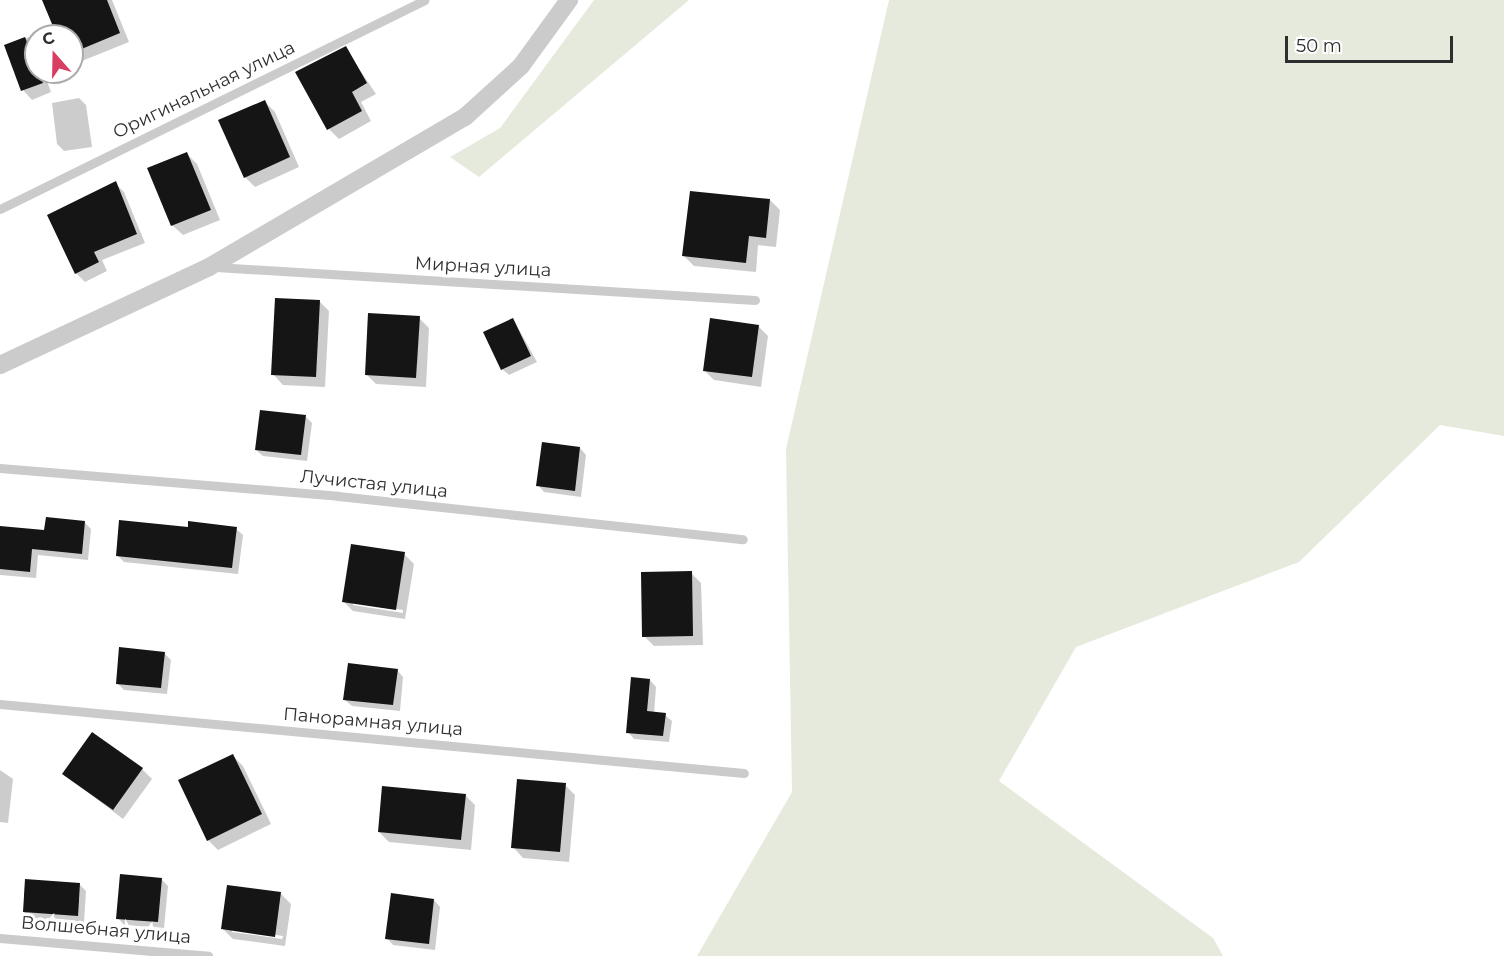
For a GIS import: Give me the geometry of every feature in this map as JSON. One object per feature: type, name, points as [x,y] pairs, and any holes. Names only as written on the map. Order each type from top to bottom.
[{"type":"street","points":[[0,365],[209,267],[465,117],[521,66],[568,0]]},
{"type":"lane","name":"Оригинальная улица","points":[[0,209],[423,0]]},
{"type":"lane","name":"Мирная улица","points":[[209,267],[755,300]]},
{"type":"lane","name":"Лучистая улица","points":[[0,468],[338,496],[743,539]]},
{"type":"lane","name":"Панорамная улица","points":[[0,705],[744,773]]},
{"type":"lane","name":"Волшебная улица","points":[[0,938],[208,956]]},
{"type":"shaded area","points":[[594,0],[689,0],[479,177],[450,157],[500,128]]},
{"type":"shaded area","points":[[889,0],[1504,0],[1504,436],[1440,425],[1299,562],[1076,647],[999,781],[1213,938],[1223,956],[697,956],[792,792],[786,449]]},
{"type":"building","points":[[42,0],[107,0],[120,33],[84,48],[84,24],[52,24]]},
{"type":"building","points":[[24,37],[24,84],[40,84],[21,91],[4,45]]},
{"type":"building","points":[[346,46],[367,83],[352,92],[362,111],[327,130],[295,72]]},
{"type":"building","points":[[265,100],[290,157],[244,178],[218,120]]},
{"type":"building","points":[[187,152],[211,210],[171,226],[147,168]]},
{"type":"building","points":[[116,181],[137,234],[94,252],[99,262],[75,274],[47,215]]},
{"type":"building","points":[[690,191],[770,199],[766,238],[749,236],[746,263],[682,256]]},
{"type":"building","points":[[275,298],[320,300],[316,377],[271,375]]},
{"type":"building","points":[[368,313],[420,316],[416,378],[365,375]]},
{"type":"building","points":[[513,318],[531,356],[501,370],[483,332]]},
{"type":"building","points":[[710,318],[759,325],[752,377],[703,371]]},
{"type":"building","points":[[260,410],[306,415],[301,455],[255,450]]},
{"type":"building","points":[[542,442],[580,447],[575,491],[536,486]]},
{"type":"building","points":[[46,517],[85,521],[82,554],[32,549],[30,572],[0,569],[0,526],[44,530]]},
{"type":"building","points":[[119,520],[188,527],[188,521],[237,527],[232,568],[116,556]]},
{"type":"building","points":[[351,544],[405,552],[396,610],[342,602]]},
{"type":"building","points":[[692,571],[693,636],[642,637],[641,572]]},
{"type":"building","points":[[119,647],[165,652],[161,688],[116,684]]},
{"type":"building","points":[[348,663],[398,669],[393,705],[343,700]]},
{"type":"building","points":[[631,677],[650,679],[647,711],[666,713],[663,736],[626,733]]},
{"type":"building","points":[[92,732],[143,768],[113,810],[62,774]]},
{"type":"building","points":[[233,754],[262,814],[207,841],[178,780]]},
{"type":"building","points":[[517,779],[566,783],[560,852],[511,848]]},
{"type":"building","points":[[382,786],[466,794],[461,840],[378,832]]},
{"type":"building","points":[[120,874],[162,878],[158,922],[116,919]]},
{"type":"building","points":[[25,879],[80,883],[78,916],[23,912]]},
{"type":"building","points":[[227,885],[281,892],[275,937],[221,929]]},
{"type":"building","points":[[391,893],[434,899],[429,944],[385,939]]}]
